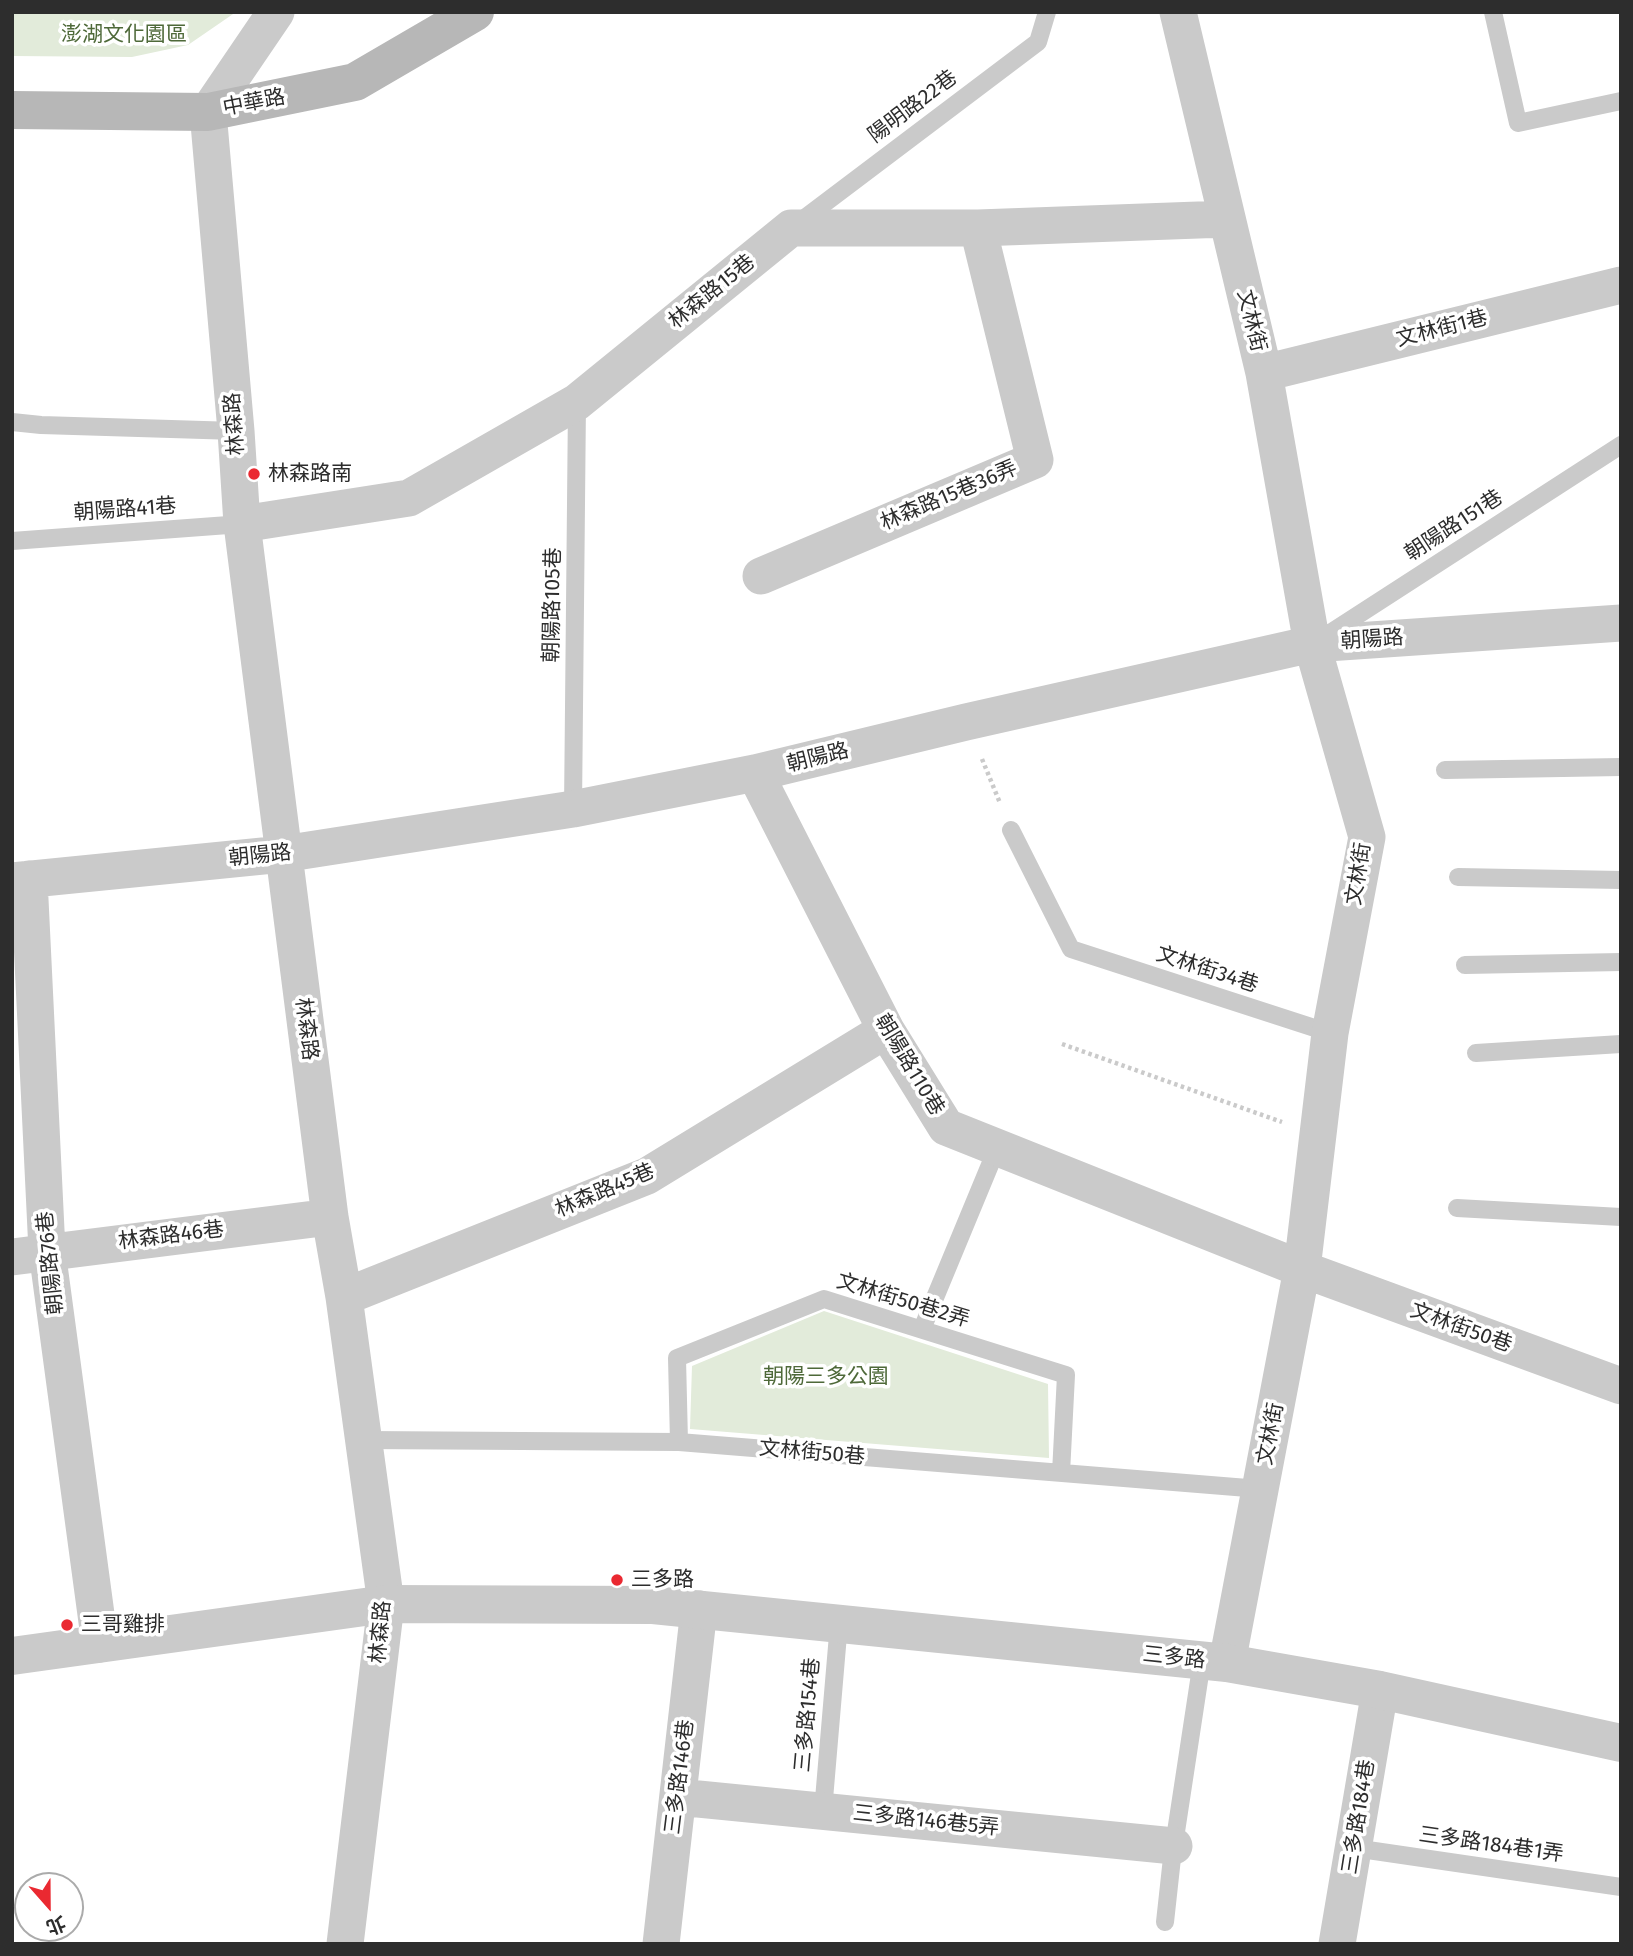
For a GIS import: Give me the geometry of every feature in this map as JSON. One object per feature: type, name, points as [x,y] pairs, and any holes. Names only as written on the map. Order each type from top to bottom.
[{"type":"main road","name":"中華路","points":[[12,110],[208,112],[355,82],[468,14]]},
{"type":"street","points":[[208,112],[276,12]]},
{"type":"street","name":"文林街","points":[[1178,12],[1264,373],[1312,644],[1367,837],[1330,1033],[1302,1269],[1260,1489],[1214,1662]]},
{"type":"street","name":"林森路","points":[[208,112],[242,524],[330,1217],[344,1297],[386,1604],[345,1944]]},
{"type":"street","points":[[791,228],[978,228],[1226,219]]},
{"type":"street","name":"林森路15巷","points":[[242,524],[409,498],[577,402],[791,228]]},
{"type":"street","name":"林森路15巷36弄","points":[[761,576],[1035,460],[978,228]]},
{"type":"street","name":"文林街1巷","points":[[1264,373],[1621,285]]},
{"type":"street","name":"朝陽路","points":[[21,880],[284,854],[573,809],[755,773],[1312,644],[1621,624]]},
{"type":"street","name":"朝陽路110巷","points":[[755,773],[886,1030],[946,1127],[1302,1269]]},
{"type":"street","name":"朝陽路76巷","points":[[21,880],[47,1251],[100,1644]]},
{"type":"street","name":"林森路45巷","points":[[344,1297],[647,1176],[886,1030]]},
{"type":"street","name":"林森路46巷","points":[[12,1257],[330,1217]]},
{"type":"street","name":"文林街50巷","points":[[1302,1269],[1621,1386]]},
{"type":"street","name":"三多路","points":[[12,1656],[386,1604],[653,1605],[1214,1662],[1380,1690],[1621,1743]]},
{"type":"street","name":"三多路146巷","points":[[661,1944],[699,1609]]},
{"type":"street","name":"三多路184巷","points":[[1337,1944],[1380,1690]]},
{"type":"street","name":"三多路146巷5弄","points":[[678,1797],[1174,1846]]},
{"type":"lane","name":"陽明路22巷","points":[[791,228],[1038,42],[1046,12]]},
{"type":"lane","points":[[1493,12],[1518,122],[1621,101]]},
{"type":"lane","name":"朝陽路105巷","points":[[573,809],[577,402]]},
{"type":"lane","points":[[12,422],[236,431]]},
{"type":"lane","name":"朝陽路151巷","points":[[1312,644],[1621,445]]},
{"type":"lane","name":"朝陽路41巷","points":[[12,541],[242,524]]},
{"type":"lane","points":[[1445,770],[1621,767]]},
{"type":"lane","name":"文林街34巷","points":[[1011,830],[1071,949],[1330,1033]]},
{"type":"lane","points":[[1458,877],[1621,880]]},
{"type":"lane","points":[[1465,965],[1621,961]]},
{"type":"lane","points":[[1476,1054],[1621,1044]]},
{"type":"lane","points":[[922,1329],[998,1148]]},
{"type":"lane","points":[[1457,1208],[1621,1217]]},
{"type":"lane","name":"文林街50巷2弄","points":[[679,1442],[677,1358],[824,1299],[1066,1375],[1061,1473]]},
{"type":"lane","name":"文林街50巷","points":[[363,1440],[679,1442],[1260,1489]]},
{"type":"lane","name":"三多路154巷","points":[[823,1811],[839,1623]]},
{"type":"lane","points":[[1165,1922],[1174,1846],[1214,1662]]},
{"type":"lane","name":"三多路184巷1弄","points":[[1354,1847],[1621,1887]]},
{"type":"path","points":[[966,722],[1011,830]]},
{"type":"path","points":[[1062,1044],[1319,1135]]},
{"type":"green space","name":"澎湖文化園區","points":[[12,12],[236,12],[188,45],[132,57],[12,56]]},
{"type":"green space","name":"朝陽三多公園","points":[[824,1311],[1048,1384],[1049,1458],[690,1429],[692,1366]]},
{"type":"place","name":"林森路南","points":[[254,474]]},
{"type":"place","name":"三多路","points":[[617,1580]]},
{"type":"place","name":"三哥雞排","points":[[67,1625]]}]
